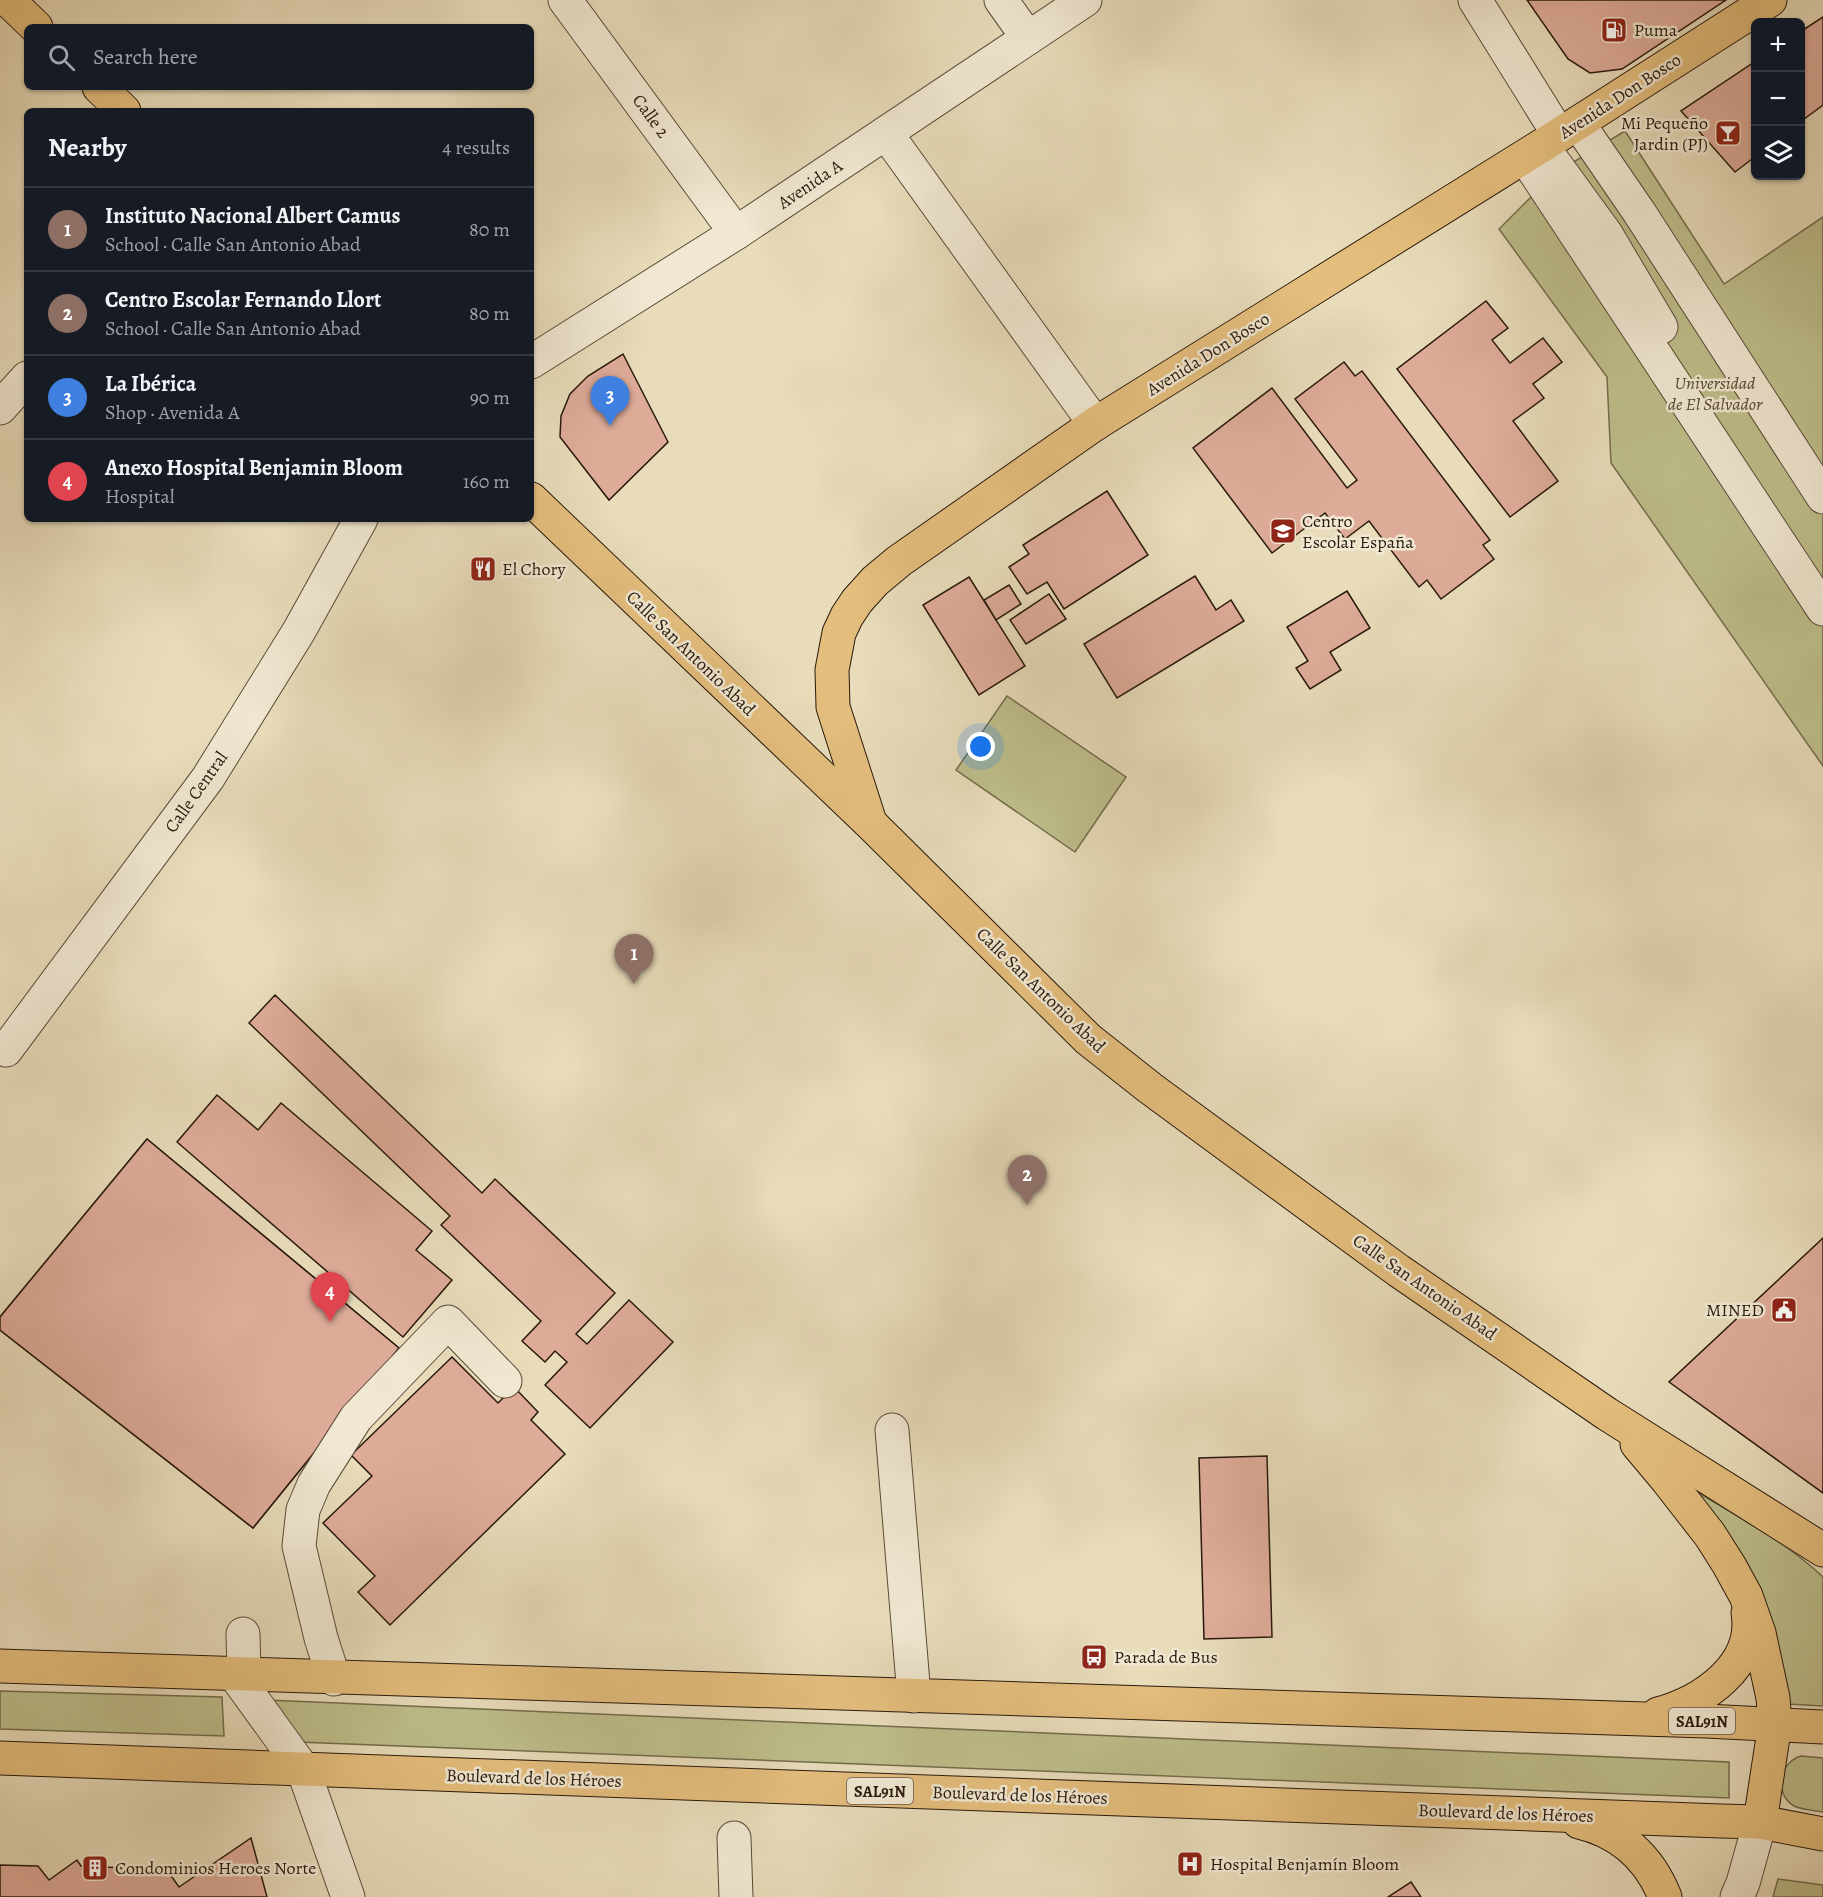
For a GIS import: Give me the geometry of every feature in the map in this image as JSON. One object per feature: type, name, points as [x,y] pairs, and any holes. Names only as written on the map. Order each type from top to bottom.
[{"type":"main road","points":[[8,0],[33,24]]},
{"type":"main road","name":"Avenida Don Bosco","points":[[870,824],[833,707],[832,670],[839,633],[847,616],[875,581],[899,561],[1095,424],[1551,140],[1770,0]]},
{"type":"main road","points":[[102,90],[121,108]]},
{"type":"main road","name":"Calle San Antonio Abad","points":[[534,503],[870,824],[1088,1039],[1150,1088],[1399,1271],[1607,1414],[1823,1550]]},
{"type":"main road","name":"Calle San Antonio Abad","points":[[1607,1414],[1642,1449],[1703,1526],[1746,1596],[1764,1652],[1773,1698],[1775,1724],[1760,1822]]},
{"type":"main road","points":[[1630,1719],[1671,1711],[1704,1695],[1719,1683],[1740,1657],[1745,1647],[1749,1618],[1746,1596]]},
{"type":"main road","name":"SAL91N","points":[[0,1666],[1823,1727]]},
{"type":"main road","name":"Boulevard de los Héroes","points":[[0,1758],[1760,1822],[1823,1834]]},
{"type":"main road","points":[[1551,1814],[1599,1827],[1635,1850],[1647,1862],[1665,1897]]},
{"type":"street","name":"Calle 2","points":[[566,0],[736,233]]},
{"type":"street","points":[[1000,0],[1028,38]]},
{"type":"street","name":"Avenida A","points":[[534,360],[736,233],[1085,0]]},
{"type":"street","points":[[1475,0],[1551,140],[1823,609]]},
{"type":"street","points":[[886,133],[1095,424]]},
{"type":"street","points":[[1551,140],[1639,212],[1823,497]]},
{"type":"street","points":[[1551,140],[1737,453],[1823,581]]},
{"type":"street","points":[[0,408],[24,381]]},
{"type":"street","name":"Calle Central","points":[[6,1050],[208,778],[299,631],[359,522]]},
{"type":"street","points":[[334,1678],[321,1638],[299,1546],[303,1510],[314,1484],[356,1418],[448,1322],[505,1381]]},
{"type":"street","points":[[892,1430],[914,1696]]},
{"type":"street","points":[[243,1634],[239,1675],[303,1769],[348,1897]]},
{"type":"street","points":[[1737,1897],[1760,1822]]},
{"type":"street","points":[[734,1838],[736,1897]]},
{"type":"green space","name":"Universidad de El Salvador","points":[[1625,131],[1724,284],[1823,217],[1823,766],[1611,463],[1607,377],[1499,229],[1555,173]]},
{"type":"green space","points":[[1007,696],[1126,777],[1075,852],[956,770]]},
{"type":"green space","points":[[1689,1487],[1792,1551],[1823,1577],[1823,1706],[1788,1704]]},
{"type":"green space","points":[[0,1691],[222,1697],[224,1736],[0,1729]]},
{"type":"green space","points":[[266,1700],[1729,1762],[1729,1798],[297,1742]]},
{"type":"green space","points":[[1801,1756],[1823,1758],[1823,1812],[1794,1806],[1783,1794],[1781,1779],[1783,1772],[1787,1765]]},
{"type":"green space","points":[[1778,1879],[1823,1885],[1823,1897],[1773,1897]]},
{"type":"building","name":"Puma","points":[[1527,0],[1726,0],[1622,69],[1590,73],[1568,59]]},
{"type":"building","points":[[1823,17],[1823,105],[1805,118],[1805,72],[1805,29]]},
{"type":"building","name":"Mi Pequeño Jardin (PJ)","points":[[1751,64],[1751,160],[1735,172],[1681,111]]},
{"type":"building","points":[[1486,301],[1508,328],[1492,340],[1510,363],[1543,338],[1562,362],[1533,384],[1544,398],[1513,421],[1558,481],[1510,517],[1397,369]]},
{"type":"building","points":[[623,354],[668,442],[609,500],[560,437],[561,416],[570,394],[588,376]]},
{"type":"building","points":[[1344,362],[1355,376],[1362,371],[1490,540],[1483,545],[1494,559],[1441,599],[1427,580],[1419,587],[1369,521],[1345,539],[1325,513],[1272,553],[1193,448],[1272,388],[1347,488],[1357,480],[1295,399]]},
{"type":"building","points":[[1107,491],[1148,555],[1064,609],[1047,582],[1027,594],[1009,567],[1029,554],[1023,545]]},
{"type":"building","points":[[1195,576],[1216,610],[1231,600],[1244,621],[1117,698],[1084,644]]},
{"type":"building","points":[[969,577],[1025,666],[979,695],[923,605]]},
{"type":"building","points":[[1009,585],[1021,604],[996,620],[984,600]]},
{"type":"building","points":[[1347,591],[1370,628],[1330,652],[1341,670],[1310,689],[1296,668],[1308,661],[1287,627]]},
{"type":"building","points":[[1049,594],[1066,619],[1026,644],[1010,620]]},
{"type":"building","points":[[275,995],[482,1193],[495,1179],[615,1293],[576,1334],[587,1344],[629,1300],[673,1342],[590,1428],[545,1385],[567,1362],[555,1351],[545,1362],[522,1341],[541,1321],[441,1225],[450,1216],[249,1023]]},
{"type":"building","points":[[217,1095],[258,1130],[281,1103],[432,1231],[416,1250],[452,1280],[403,1337],[177,1142]]},
{"type":"building","points":[[147,1139],[399,1348],[253,1528],[0,1330],[0,1317]],"holes":[[[165,1283],[259,1360],[236,1389],[141,1310]]]},
{"type":"building","points":[[147,1139],[399,1348],[253,1528],[0,1330],[0,1317]]},
{"type":"building","name":"MINED","points":[[1823,1238],[1823,1493],[1669,1382]]},
{"type":"building","points":[[452,1357],[498,1403],[514,1387],[538,1412],[531,1420],[565,1454],[390,1625],[358,1592],[375,1576],[323,1523],[372,1476],[351,1455]]},
{"type":"building","points":[[1267,1456],[1272,1637],[1204,1639],[1199,1458]]},
{"type":"building","name":"Condominios Heroes Norte","points":[[251,1838],[267,1897],[0,1897],[0,1865],[38,1866],[49,1880],[77,1860],[81,1866],[167,1870],[179,1887]]},
{"type":"building","points":[[1411,1882],[1421,1897],[1388,1897]]},
{"type":"place","name":"Puma","points":[[1614,30]]},
{"type":"place","name":"Mi Pequeño Jardin (PJ)","points":[[1728,133]]},
{"type":"place","name":"La Ibérica","points":[[610,426]]},
{"type":"place","name":"Centro Escolar España","points":[[1283,531]]},
{"type":"place","name":"El Chory","points":[[483,569]]},
{"type":"place","name":"Instituto Nacional Albert Camus","points":[[634,984]]},
{"type":"place","name":"Centro Escolar Fernando Llort","points":[[1027,1205]]},
{"type":"place","name":"MINED","points":[[1784,1310]]},
{"type":"place","name":"Anexo Hospital Benjamin Bloom","points":[[330,1322]]},
{"type":"place","name":"Parada de Bus","points":[[1094,1657]]},
{"type":"place","name":"Hospital Benjamín Bloom","points":[[1190,1864]]},
{"type":"place","name":"Condominios Heroes Norte","points":[[95,1868]]}]
